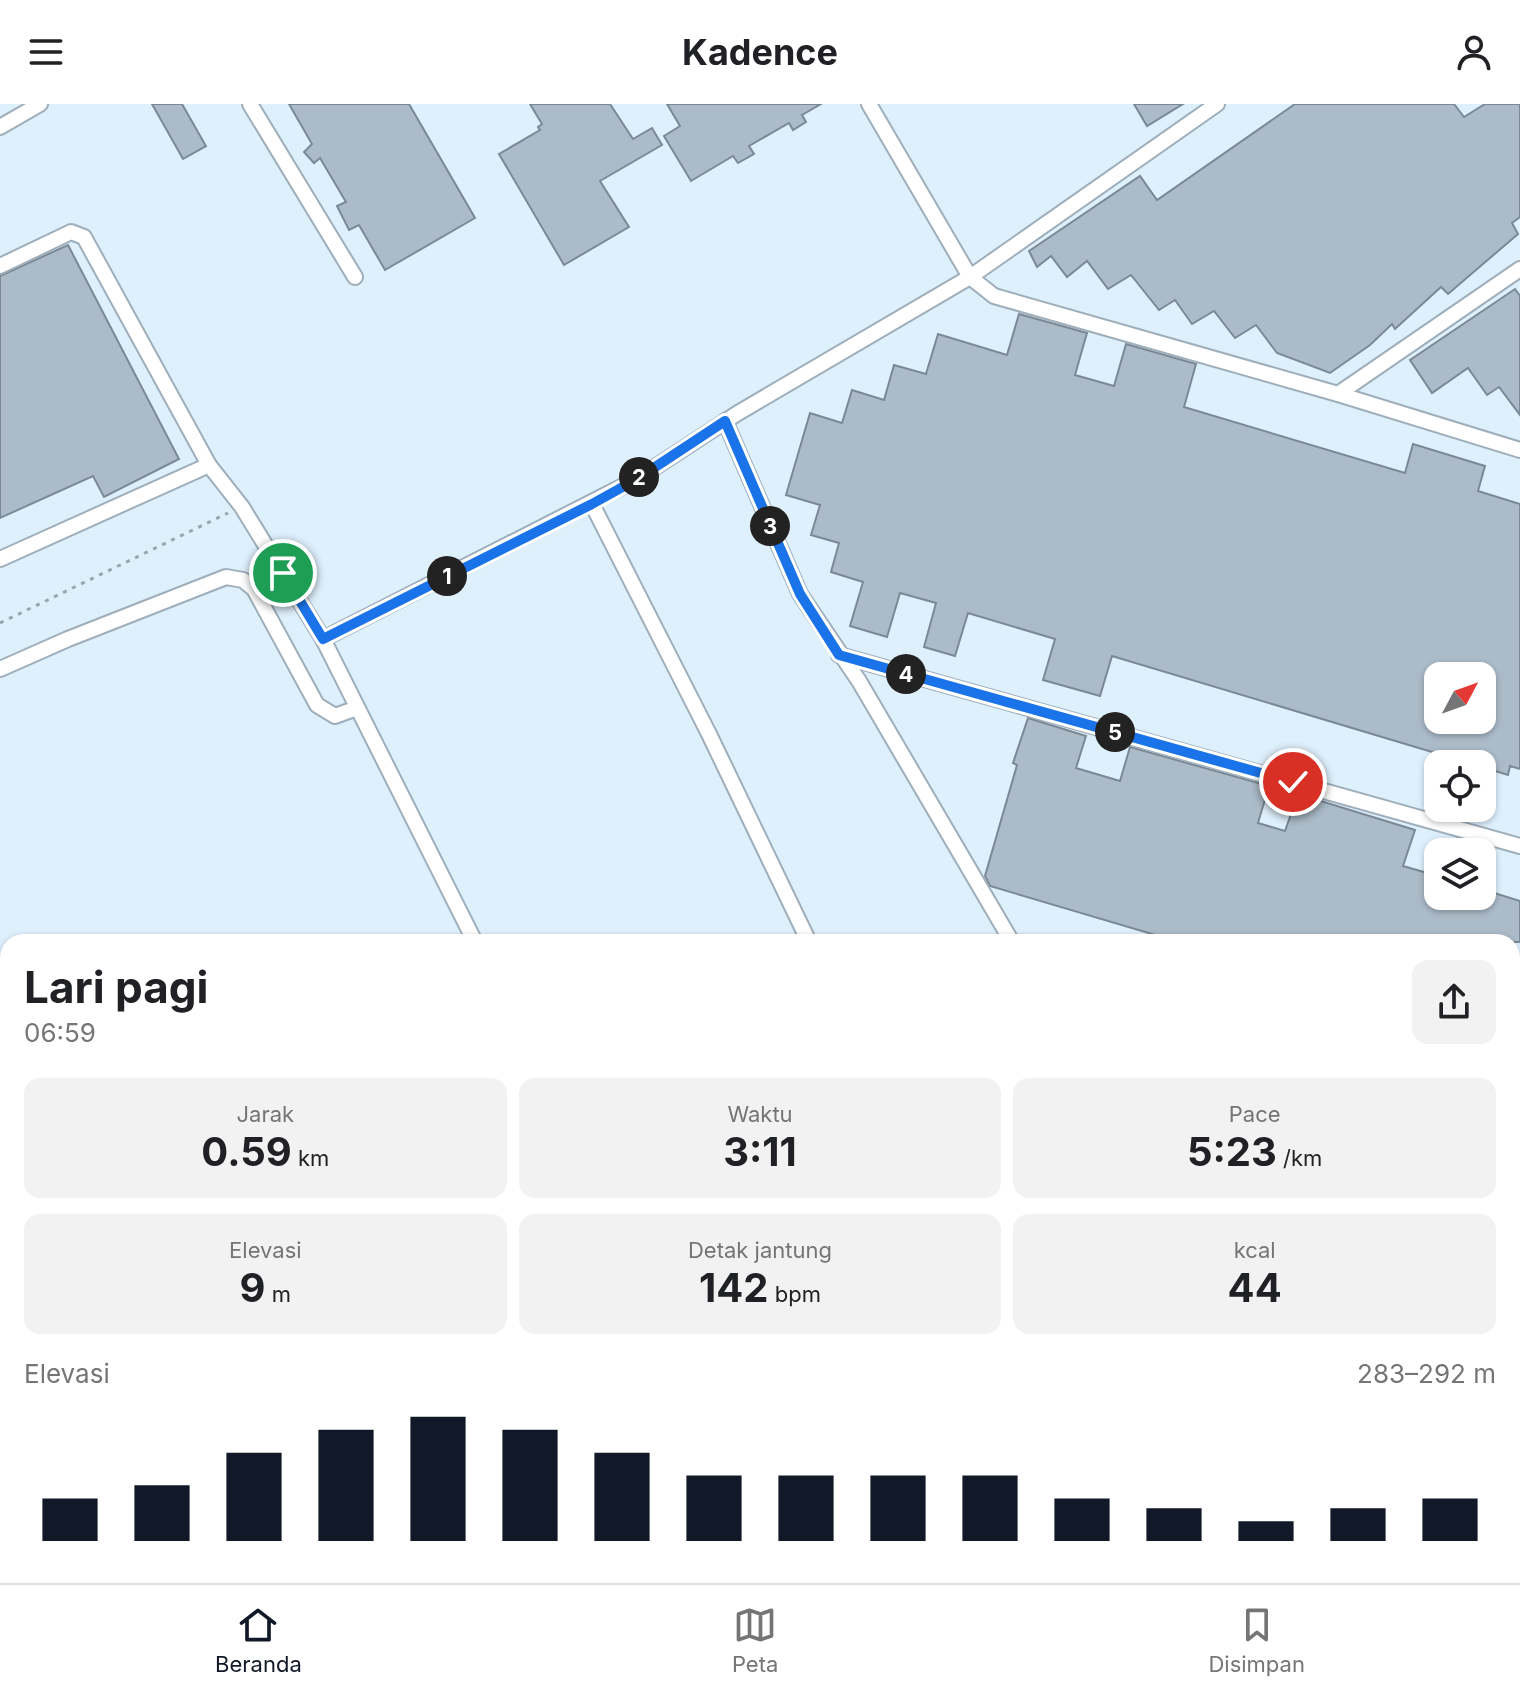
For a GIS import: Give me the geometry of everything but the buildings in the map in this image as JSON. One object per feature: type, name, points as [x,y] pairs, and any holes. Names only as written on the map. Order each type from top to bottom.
[{"type":"street","points":[[0,127],[40,104]]},
{"type":"street","points":[[250,104],[355,277]]},
{"type":"street","points":[[869,104],[970,277],[994,296],[1338,394],[1520,450]]},
{"type":"street","points":[[323,639],[637,479],[725,421],[970,277],[1217,104]]},
{"type":"street","points":[[0,266],[71,232],[84,237],[209,465],[242,507],[323,639],[471,934]]},
{"type":"street","points":[[1338,394],[1520,269]]},
{"type":"street","points":[[725,421],[800,594],[892,735],[1007,934]]},
{"type":"street","points":[[0,559],[209,465]]},
{"type":"street","points":[[592,504],[709,734],[805,934]]},
{"type":"street","points":[[0,669],[68,639],[234,576],[254,589],[317,705],[335,716],[357,708]]},
{"type":"street","points":[[839,655],[1520,846]]},
{"type":"path","points":[[0,623],[242,507]]},
{"type":"route","points":[[283,573],[323,639],[592,504],[637,479],[725,421],[800,594],[839,655],[1293,782]]}]
